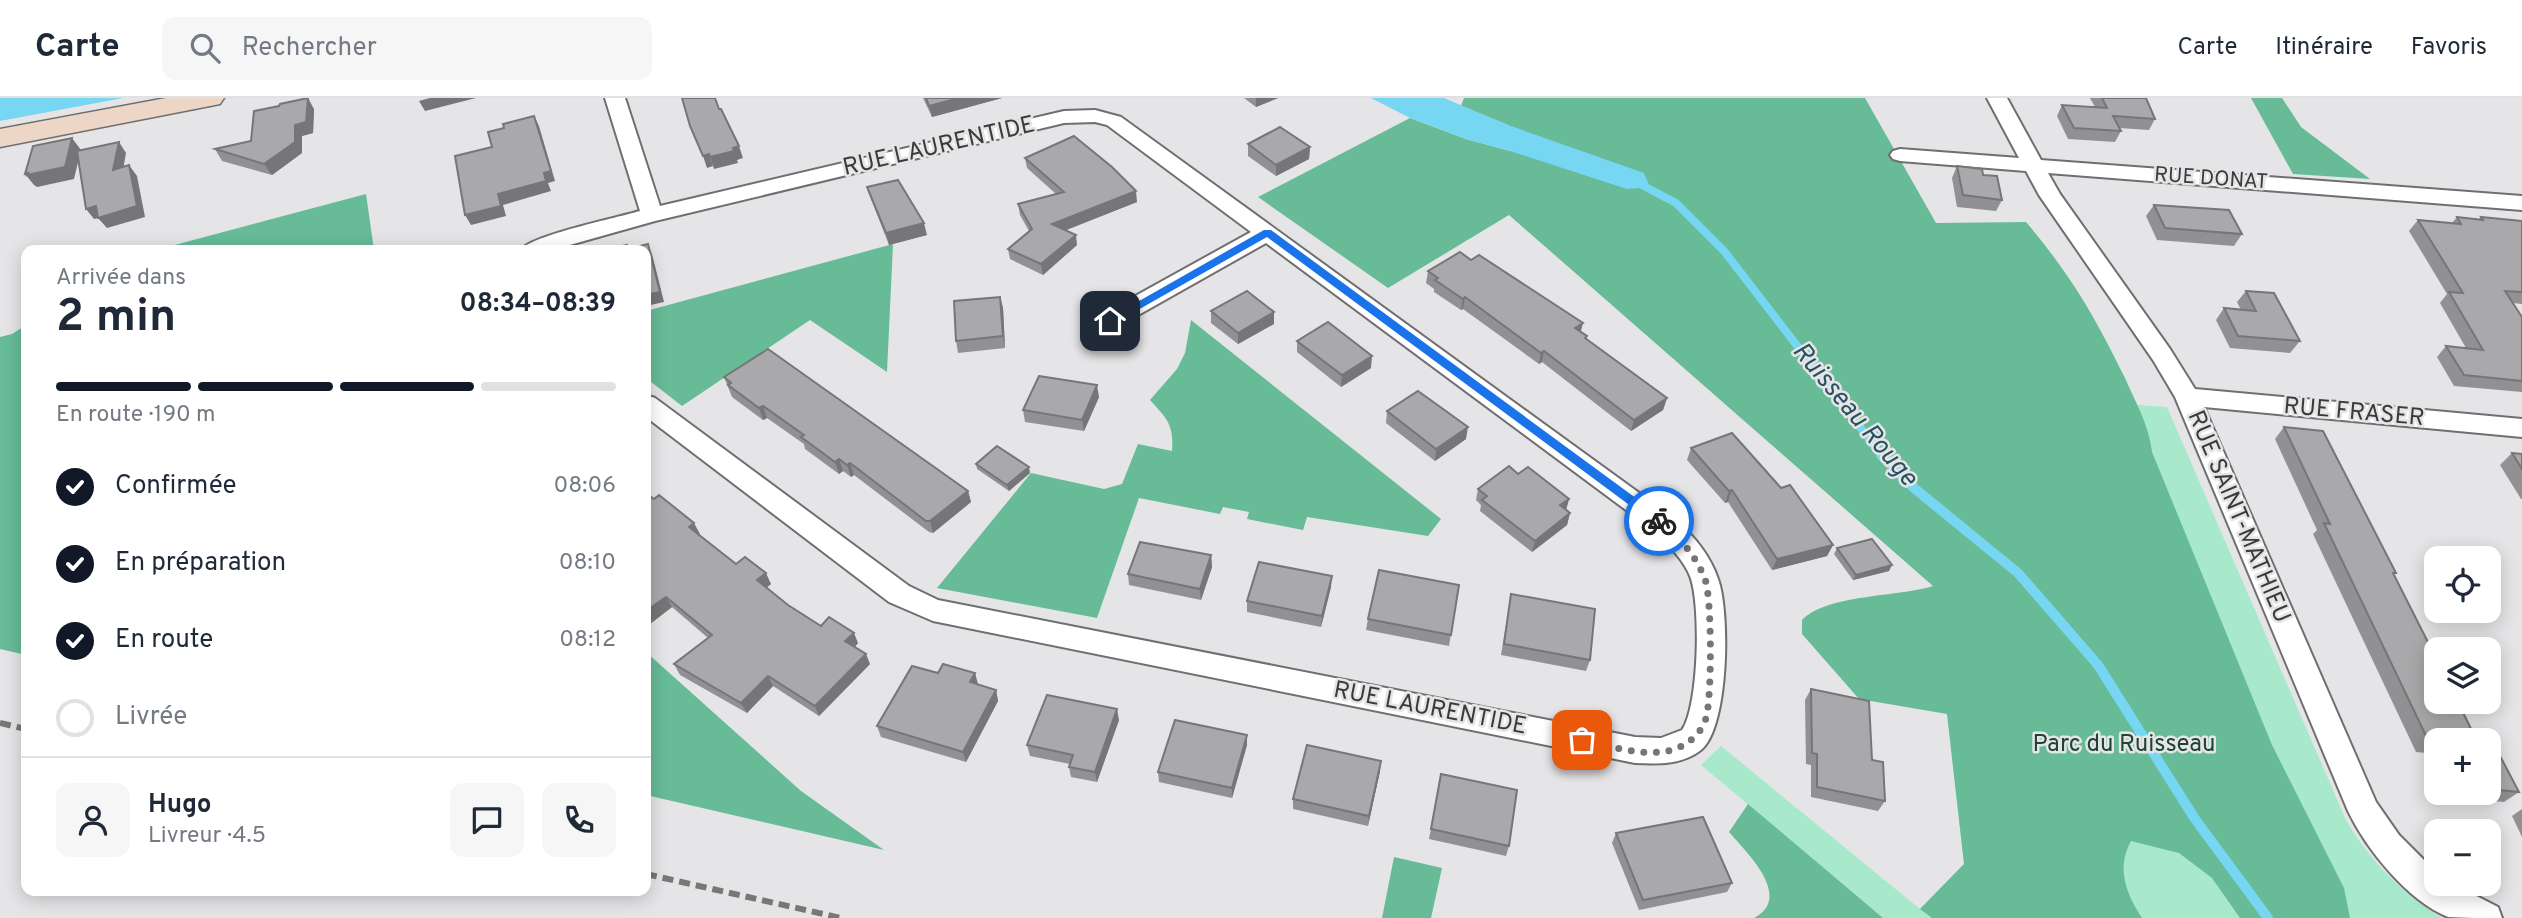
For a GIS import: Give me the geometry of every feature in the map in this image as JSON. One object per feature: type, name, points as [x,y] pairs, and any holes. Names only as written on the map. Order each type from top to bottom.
[{"type":"street","points":[[0,138],[210,98]]},
{"type":"street","points":[[615,98],[652,215]]},
{"type":"street","name":"RUE SAINT-MATHIEU","points":[[1997,98],[2032,165],[2162,355],[2187,397],[2364,811],[2378,835],[2397,859],[2422,881],[2451,901],[2486,918]]},
{"type":"street","name":"RUE LAURENTIDE","points":[[544,245],[652,215],[1064,117],[1085,115],[1105,118],[1122,125],[1680,539],[1700,568],[1709,599],[1707,715],[1691,741],[1666,751],[1635,750],[933,610],[899,594],[651,408]]},
{"type":"street","name":"RUE DONAT","points":[[1900,155],[2522,203]]},
{"type":"street","points":[[1110,321],[1267,233]]},
{"type":"street","name":"RUE FRASER","points":[[2187,397],[2522,428]]},
{"type":"green space","points":[[1464,98],[1865,98],[1936,223],[2026,222],[2056,259],[2080,296],[2124,376],[2145,423],[2152,452],[2272,745],[2344,888],[2350,918],[2240,918],[2212,878],[2179,853],[2131,841],[2124,861],[2125,881],[2131,900],[2142,918],[1932,918],[1920,909],[1964,864],[1947,714],[1859,699],[1802,634],[1802,620],[1828,605],[1933,586],[1509,215],[1388,288],[1258,197],[1410,118],[1466,139],[1510,151],[1508,125],[1461,106]]},
{"type":"green space","points":[[2251,98],[2282,98],[2301,127],[2370,179],[2293,174]]},
{"type":"green space","points":[[366,194],[373,245],[175,245]]},
{"type":"green space","points":[[893,244],[887,372],[810,320],[682,406],[651,382],[651,310]]},
{"type":"green space","points":[[1191,320],[1441,519],[1428,536],[1307,517],[1303,530],[1247,519],[1249,512],[1223,507],[1220,514],[1139,498],[1097,618],[937,588],[1031,473],[1104,489],[1122,484],[1138,444],[1172,451],[1172,434],[1168,422],[1150,400],[1177,369],[1185,353]]},
{"type":"green space","points":[[21,328],[21,654],[0,649],[0,337]]},
{"type":"green space","name":"Parc du Ruisseau","points":[[1826,383],[2167,407],[2346,820],[2365,849],[2388,875],[2442,918],[1883,918],[1701,765],[1721,746],[1920,909],[1964,864],[1933,586]]},
{"type":"green space","points":[[651,656],[801,791],[884,850],[651,796]]},
{"type":"green space","points":[[1748,804],[1883,918],[1754,918],[1765,909],[1769,899],[1768,887],[1755,862],[1729,832]]},
{"type":"green space","points":[[1394,857],[1442,868],[1431,918],[1382,918]]},
{"type":"water","points":[[0,98],[123,98],[0,121]]},
{"type":"water","points":[[1371,98],[1444,98],[1508,125],[1644,173],[1650,187],[1627,189],[1466,139],[1410,118]]},
{"type":"building","points":[[308,98],[306,122],[295,125],[295,142],[264,164],[215,149],[251,141],[254,111]]},
{"type":"building","points":[[682,98],[715,98],[739,146],[733,148],[734,151],[710,157],[709,154],[703,156]]},
{"type":"building","points":[[926,98],[959,98],[929,106]]},
{"type":"building","points":[[2102,98],[2146,98],[2155,119],[2113,116],[2121,131],[2074,128],[2062,105],[2107,108]]},
{"type":"building","points":[[534,116],[551,171],[544,173],[546,181],[498,194],[501,206],[465,215],[455,156],[492,147],[488,132],[504,128],[503,124]]},
{"type":"building","points":[[1280,127],[1310,147],[1276,165],[1248,144]]},
{"type":"building","points":[[1074,136],[1136,191],[1052,224],[1076,235],[1041,264],[1008,249],[1032,229],[1018,204],[1064,192],[1025,158]]},
{"type":"building","points":[[72,138],[65,167],[25,174],[33,146]]},
{"type":"building","points":[[119,142],[113,170],[129,165],[137,206],[98,218],[96,206],[86,209],[77,151]]},
{"type":"building","points":[[1957,166],[1982,169],[1983,175],[1997,176],[2002,200],[1963,195]]},
{"type":"building","points":[[898,180],[924,223],[886,233],[867,187]]},
{"type":"building","points":[[2154,205],[2229,210],[2242,234],[2165,228]]},
{"type":"building","points":[[2457,217],[2522,221],[2522,292],[2505,291],[2522,317],[2522,381],[2464,375],[2446,346],[2483,350],[2449,292],[2463,293],[2418,220],[2461,224]]},
{"type":"building","points":[[1460,252],[1471,260],[1479,255],[1583,323],[1575,328],[1587,336],[1585,338],[1667,398],[1634,420],[1544,351],[1541,353],[1465,297],[1463,299],[1435,280],[1438,278],[1428,271]]},
{"type":"building","points":[[651,256],[660,292],[651,294]]},
{"type":"building","points":[[1247,291],[1274,312],[1238,333],[1211,311]]},
{"type":"building","points":[[2246,291],[2274,293],[2300,341],[2238,336],[2224,308],[2256,311]]},
{"type":"building","points":[[1000,297],[1003,336],[956,341],[954,301]]},
{"type":"building","points":[[1328,322],[1372,356],[1342,375],[1297,341]]},
{"type":"building","points":[[768,349],[968,491],[930,521],[926,521],[850,463],[847,465],[839,459],[835,462],[801,437],[804,435],[763,406],[759,408],[728,385],[731,383],[724,377]]},
{"type":"building","points":[[1039,376],[1097,385],[1082,420],[1023,410]]},
{"type":"building","points":[[1418,391],[1468,427],[1436,449],[1387,411]]},
{"type":"building","points":[[2284,427],[2323,431],[2396,573],[2393,573],[2425,637],[2424,714],[2464,714],[2471,728],[2424,728],[2424,732],[2324,523],[2330,524]]},
{"type":"building","points":[[1732,433],[1781,488],[1790,485],[1833,545],[1777,559],[1732,490],[1729,491],[1691,448]]},
{"type":"building","points":[[997,446],[1029,467],[1007,485],[976,464]]},
{"type":"building","points":[[2512,453],[2522,454],[2522,469]]},
{"type":"building","points":[[1509,466],[1518,474],[1528,467],[1569,499],[1560,505],[1570,513],[1535,541],[1482,500],[1487,496],[1478,489]]},
{"type":"building","points":[[659,495],[694,523],[689,527],[736,564],[745,557],[766,573],[757,580],[788,605],[821,626],[829,617],[854,633],[845,641],[866,654],[815,706],[768,676],[741,703],[674,664],[712,635],[666,597],[651,608],[651,497],[654,499]]},
{"type":"building","points":[[1872,539],[1892,565],[1856,575],[1837,548]]},
{"type":"building","points":[[1140,542],[1211,555],[1200,589],[1128,574]]},
{"type":"building","points":[[1259,562],[1332,576],[1322,616],[1247,601]]},
{"type":"building","points":[[1379,570],[1459,585],[1451,635],[1368,619]]},
{"type":"building","points":[[1511,594],[1595,609],[1590,660],[1504,644]]},
{"type":"building","points":[[943,664],[975,673],[970,682],[996,690],[963,752],[877,726],[912,666],[938,673]]},
{"type":"building","points":[[1811,689],[1869,701],[1872,760],[1883,762],[1885,801],[1817,787],[1817,754],[1812,753]]},
{"type":"building","points":[[1047,695],[1117,709],[1095,772],[1069,767],[1073,755],[1027,745]]},
{"type":"building","points":[[1175,720],[1247,735],[1232,788],[1158,772]]},
{"type":"building","points":[[1307,745],[1381,761],[1369,816],[1293,799]]},
{"type":"building","points":[[2501,758],[2519,792],[2501,790]]},
{"type":"building","points":[[1441,774],[1517,790],[1509,846],[1431,829]]},
{"type":"building","points":[[1703,817],[1732,883],[1643,900],[1616,833]]},
{"type":"waterway","name":"Ruisseau Rouge","points":[[1640,184],[1676,203],[1724,251],[1883,457]]},
{"type":"waterway","name":"Ruisseau Rouge","points":[[1883,457],[1914,488],[2018,573],[2098,665],[2195,819],[2268,918]]},
{"type":"railway","points":[[0,723],[21,728]]},
{"type":"railway","points":[[651,875],[841,918]]},
{"type":"way so far","points":[[1582,740],[1635,750],[1666,751],[1691,741],[1704,724],[1707,715],[1710,615],[1706,583],[1691,553],[1680,539],[1659,521]]},
{"type":"route","points":[[1110,321],[1267,233],[1659,521]]}]
